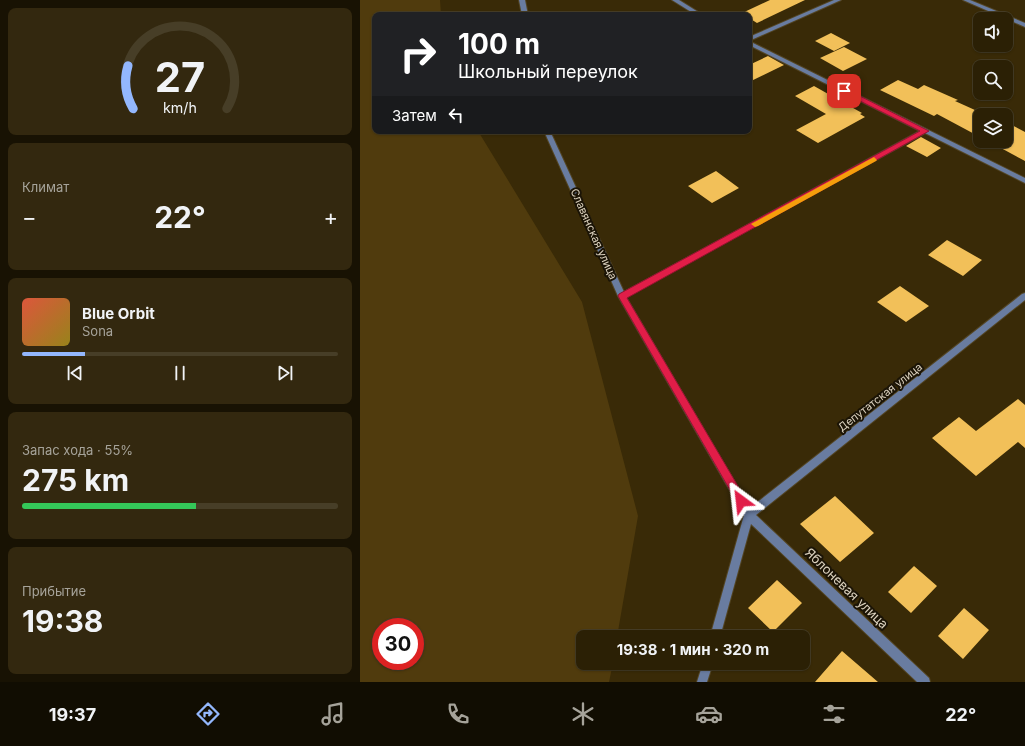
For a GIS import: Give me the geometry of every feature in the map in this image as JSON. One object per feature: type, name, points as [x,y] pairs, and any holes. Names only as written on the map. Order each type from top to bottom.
[{"type":"street","points":[[522,0],[524,12]]},
{"type":"street","points":[[675,0],[695,12]]},
{"type":"street","points":[[752,38],[838,0]]},
{"type":"street","points":[[966,0],[1025,25]]},
{"type":"street","points":[[752,44],[1025,181]]},
{"type":"street","points":[[622,296],[926,131]]},
{"type":"street","name":"Славянская улица","points":[[548,134],[622,296],[749,514]]},
{"type":"street","name":"Депутатская улица","points":[[749,514],[1025,296]]},
{"type":"street","points":[[717,630],[749,514]]},
{"type":"street","name":"Яблоневая улица","points":[[749,514],[925,682]]},
{"type":"street","points":[[702,682],[706,670]]},
{"type":"shaded area","points":[[360,0],[440,0],[441,12],[372,12],[372,134],[480,134],[582,302],[638,516],[618,630],[576,630],[576,670],[612,670],[609,682],[360,682]]},
{"type":"building","points":[[770,0],[805,0],[757,23],[752,20],[752,12],[744,12]]},
{"type":"building","points":[[831,33],[850,43],[834,51],[815,41]]},
{"type":"building","points":[[844,47],[867,59],[843,71],[820,58]]},
{"type":"building","points":[[768,56],[784,65],[752,81],[752,64]]},
{"type":"building","points":[[898,80],[918,89],[924,85],[958,100],[955,101],[973,109],[973,133],[937,114],[934,116],[880,90]]},
{"type":"building","points":[[814,86],[862,113],[860,114],[865,117],[818,143],[796,130],[826,114],[795,96]]},
{"type":"building","points":[[1013,126],[1025,132],[1025,161],[1001,148],[1013,148]]},
{"type":"building","points":[[921,137],[941,148],[927,157],[906,146]]},
{"type":"building","points":[[716,171],[739,188],[712,203],[688,186]]},
{"type":"building","points":[[947,240],[982,260],[963,276],[928,255]]},
{"type":"building","points":[[900,286],[929,306],[906,322],[877,302]]},
{"type":"building","points":[[1018,399],[1025,405],[1025,448],[1018,442],[976,476],[932,438],[959,417],[976,431]]},
{"type":"building","points":[[835,496],[874,533],[840,562],[800,524]]},
{"type":"building","points":[[914,566],[937,586],[911,613],[888,592]]},
{"type":"building","points":[[777,580],[802,603],[775,630],[771,630],[748,608]]},
{"type":"building","points":[[964,608],[989,630],[963,659],[938,636]]},
{"type":"building","points":[[842,651],[878,682],[815,682]]},
{"type":"slow traffic","points":[[755,224],[874,160]]},
{"type":"route","points":[[741,501],[622,296],[926,131],[844,91]]}]
